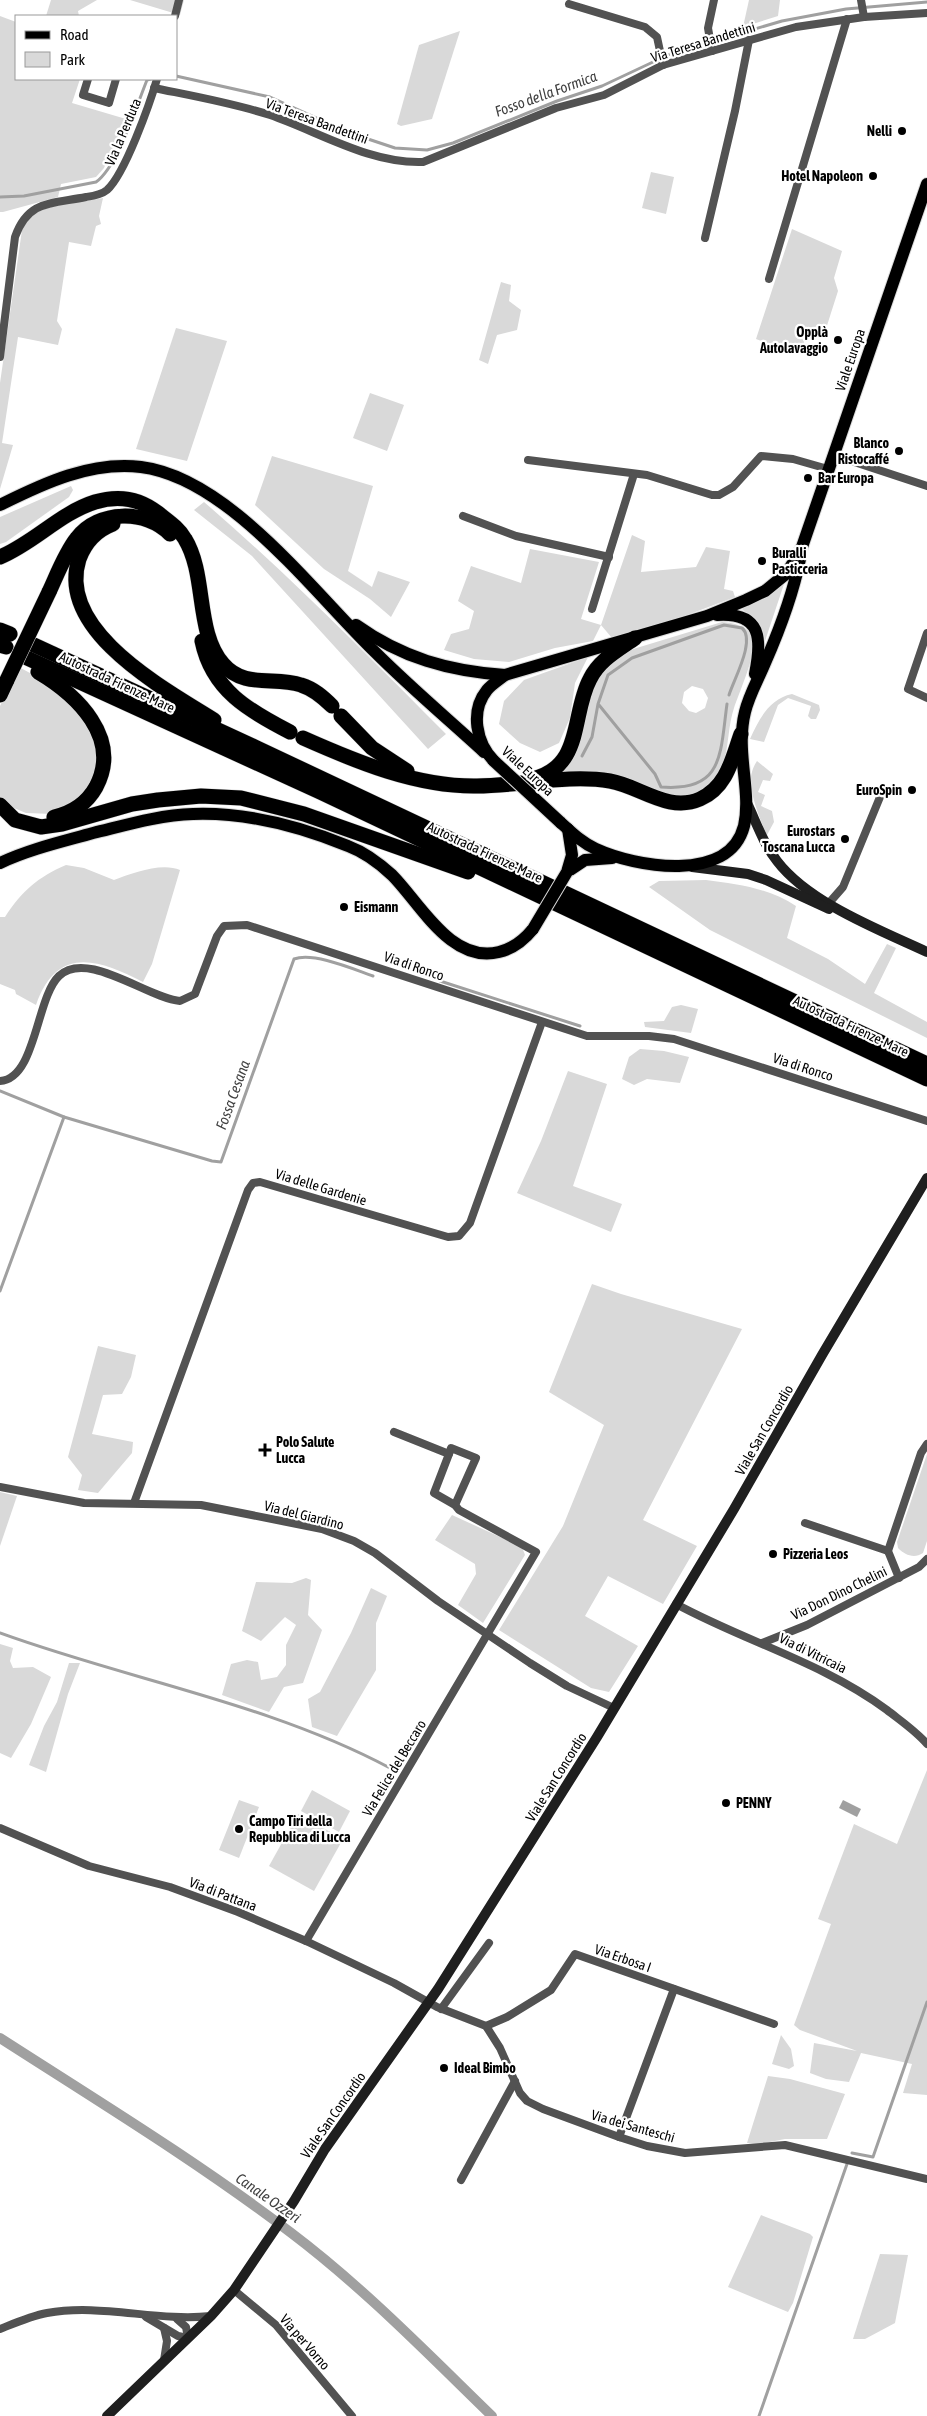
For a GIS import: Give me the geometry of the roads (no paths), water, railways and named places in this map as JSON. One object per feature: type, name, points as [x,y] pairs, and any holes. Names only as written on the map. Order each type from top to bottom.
[{"type":"highway","points":[[0,557],[25,544],[74,512],[105,499],[136,500],[144,503],[167,531],[183,555],[203,647],[218,680],[240,704],[297,735],[355,761],[416,778],[463,786],[498,786],[602,780],[626,785],[664,801],[691,802],[710,794],[722,782],[727,774],[741,734]]},
{"type":"highway","points":[[0,695],[3,678],[44,590],[71,546],[84,530],[99,521],[111,518],[130,516],[154,517],[179,530],[190,548],[210,639],[218,658],[224,666],[243,678],[302,685],[316,692],[372,748],[416,778]]},
{"type":"highway","points":[[154,517],[108,526],[100,530],[87,545],[81,555],[76,574],[79,597],[84,610],[101,636],[130,663],[257,748]]},
{"type":"highway","points":[[498,786],[535,778],[552,770],[566,756],[573,741],[583,696],[594,671],[606,658],[635,638]]},
{"type":"highway","points":[[29,656],[64,688],[84,710],[100,736],[104,756],[97,784],[81,805],[56,817],[38,819],[15,814],[0,805],[15,820],[42,827],[62,824],[132,804],[158,800],[201,796],[241,798],[304,814],[535,894]]},
{"type":"highway","name":"Autostrada Firenze-Mare","points":[[29,656],[257,748],[927,1064]]},
{"type":"highway","name":"Autostrada Firenze-Mare","points":[[29,656],[927,1079]]},
{"type":"main road","name":"Viale Europa","points":[[750,697],[766,662],[791,591],[802,546],[927,184]]},
{"type":"main road","points":[[0,505],[48,483],[98,468],[132,467],[166,474],[203,490],[233,511],[336,610],[376,653],[492,759]]},
{"type":"main road","name":"Viale Europa","points":[[802,546],[787,573],[773,586],[746,600],[707,616],[505,676],[486,691],[478,709],[478,734],[492,759],[564,825],[594,848],[617,857],[648,865],[684,866],[748,874],[851,917],[927,952]]},
{"type":"main road","points":[[336,610],[388,647],[433,664],[464,672],[505,676]]},
{"type":"main road","name":"Viale Europa","points":[[684,866],[715,858],[731,848],[743,827],[746,800],[741,734],[760,643],[757,631],[750,621],[740,616],[707,616]]},
{"type":"main road","name":"Viale Europa","points":[[746,800],[761,838],[778,863],[793,878],[851,917]]},
{"type":"main road","points":[[0,863],[48,845],[148,820],[192,814],[232,815],[280,824],[348,846],[370,858],[392,875],[450,939],[473,952],[489,954],[508,949],[522,941],[533,929],[567,872],[572,855],[564,825]]},
{"type":"main road","points":[[567,872],[586,860],[617,857]]},
{"type":"main road","name":"Viale San Concordio","points":[[107,2416],[211,2316],[234,2290],[294,2201],[325,2149],[429,2002],[614,1708],[734,1509],[927,1178]]},
{"type":"street","points":[[175,15],[179,0]]},
{"type":"street","points":[[712,51],[708,36],[714,0]]},
{"type":"street","points":[[861,0],[863,15]]},
{"type":"street","points":[[569,4],[645,27],[656,37],[664,65]]},
{"type":"street","name":"Via Teresa Bandettini","points":[[154,88],[269,115],[368,153],[412,163],[423,162],[556,108],[604,95],[664,65],[796,27],[863,15],[927,13]]},
{"type":"street","points":[[768,279],[847,19]]},
{"type":"street","points":[[705,238],[735,111],[749,40]]},
{"type":"street","points":[[88,80],[83,95],[109,103],[116,80]]},
{"type":"street","name":"Via la Perduta","points":[[0,357],[16,237],[21,222],[26,214],[40,206],[97,195],[106,191],[120,174],[157,80]]},
{"type":"street","points":[[833,455],[927,486]]},
{"type":"street","points":[[528,460],[648,475],[712,495],[719,495],[733,487],[761,456],[793,459],[828,469]]},
{"type":"street","points":[[592,609],[634,474]]},
{"type":"street","points":[[463,516],[516,536],[608,557]]},
{"type":"street","points":[[927,633],[908,689],[927,698]]},
{"type":"street","points":[[829,903],[843,887],[880,797]]},
{"type":"street","name":"Via di Ronco","points":[[0,1081],[9,1080],[16,1074],[26,1058],[50,990],[60,975],[79,968],[92,968],[161,996],[180,1001],[195,994],[217,936],[224,926],[235,924],[247,925],[587,1036],[649,1036],[674,1039],[927,1122]]},
{"type":"street","name":"Via delle Gardenie","points":[[134,1502],[248,1190],[253,1183],[260,1182],[448,1236],[459,1236],[470,1223],[542,1022]]},
{"type":"street","points":[[394,1432],[449,1454]]},
{"type":"street","name":"Via Don Dino Chelini","points":[[899,1578],[888,1551],[921,1453],[927,1444]]},
{"type":"street","points":[[455,1504],[476,1458],[452,1448],[434,1493],[455,1504],[459,1510],[536,1552],[488,1634]]},
{"type":"street","name":"Via del Giardino","points":[[0,1487],[84,1503],[134,1502],[201,1505],[322,1529],[354,1541],[376,1553],[438,1601],[567,1686],[614,1708]]},
{"type":"street","points":[[805,1523],[888,1551]]},
{"type":"street","name":"Via Don Dino Chelini","points":[[762,1643],[815,1621],[919,1567],[927,1559]]},
{"type":"street","name":"Via di Vitricaia","points":[[676,1604],[818,1668],[858,1690],[911,1728],[927,1744]]},
{"type":"street","name":"Via Felice del Beccaro","points":[[306,1941],[488,1634]]},
{"type":"street","name":"Via di Pattana","points":[[0,1828],[89,1866],[170,1887],[306,1941],[429,2002]]},
{"type":"street","points":[[441,2009],[489,1943]]},
{"type":"street","name":"Via Erbosa I","points":[[486,2026],[507,2017],[551,1990],[576,1954],[774,2024]]},
{"type":"street","points":[[619,2137],[674,1989]]},
{"type":"street","points":[[429,2002],[441,2009],[486,2026]]},
{"type":"street","name":"Via dei Santeschi","points":[[486,2026],[500,2048],[526,2101],[619,2137],[685,2153],[785,2145],[927,2179]]},
{"type":"street","points":[[462,2180],[515,2081]]},
{"type":"street","name":"Via per Vorno","points":[[234,2290],[276,2325],[352,2416]]},
{"type":"street","points":[[0,2329],[46,2313],[94,2312],[175,2318],[211,2316]]},
{"type":"street","points":[[145,2316],[178,2336],[188,2338],[183,2322],[175,2318]]},
{"type":"street","points":[[164,2328],[166,2342],[164,2360]]},
{"type":"waterway","name":"Fosso della Formica","points":[[178,76],[270,97],[350,133],[395,148],[427,150],[453,143],[557,101],[602,86],[670,54],[782,21],[846,9],[927,2]]},
{"type":"waterway","name":"Fosso della Formica","points":[[0,197],[24,196],[96,182],[112,163],[119,150],[147,80]]},
{"type":"waterway","points":[[582,756],[592,737],[598,704],[608,675],[632,658],[724,625],[742,628],[746,634],[747,641],[743,660],[729,695]]},
{"type":"waterway","points":[[599,705],[655,774],[661,787],[682,787],[697,783],[708,776],[715,766],[723,739],[727,704]]},
{"type":"waterway","name":"Fossa Cesana","points":[[0,1091],[64,1117],[212,1161],[221,1162],[294,959],[302,957],[323,959],[373,976]]},
{"type":"waterway","name":"Fossa Cesana","points":[[440,981],[580,1026]]},
{"type":"waterway","points":[[0,1291],[64,1117]]},
{"type":"waterway","points":[[0,1633],[49,1650],[247,1709],[344,1745],[390,1768]]},
{"type":"waterway","points":[[852,2153],[873,2157],[927,2002]]},
{"type":"waterway","name":"Canale Ozzeri","points":[[0,2038],[184,2156],[290,2232],[369,2298],[492,2416]]},
{"type":"waterway","points":[[759,2416],[847,2164]]},
{"type":"place","name":"Nelli","points":[[902,131]]},
{"type":"place","name":"Hotel Napoleon","points":[[873,176]]},
{"type":"place","name":"Opplà Autolavaggio","points":[[838,340]]},
{"type":"place","name":"Blanco Ristocaffé","points":[[899,451]]},
{"type":"place","name":"Bar Europa","points":[[808,478]]},
{"type":"place","name":"Buralli Pasticceria","points":[[762,561]]},
{"type":"place","name":"EuroSpin","points":[[912,790]]},
{"type":"place","name":"Eurostars Toscana Lucca","points":[[845,839]]},
{"type":"place","name":"Eismann","points":[[344,907]]},
{"type":"place","name":"Polo Salute Lucca","points":[[265,1450]]},
{"type":"place","name":"Pizzeria Leos","points":[[773,1554]]},
{"type":"place","name":"PENNY","points":[[726,1803]]},
{"type":"place","name":"Campo Tiri della Repubblica di Lucca","points":[[239,1829]]},
{"type":"place","name":"Ideal Bimbo","points":[[444,2068]]}]
